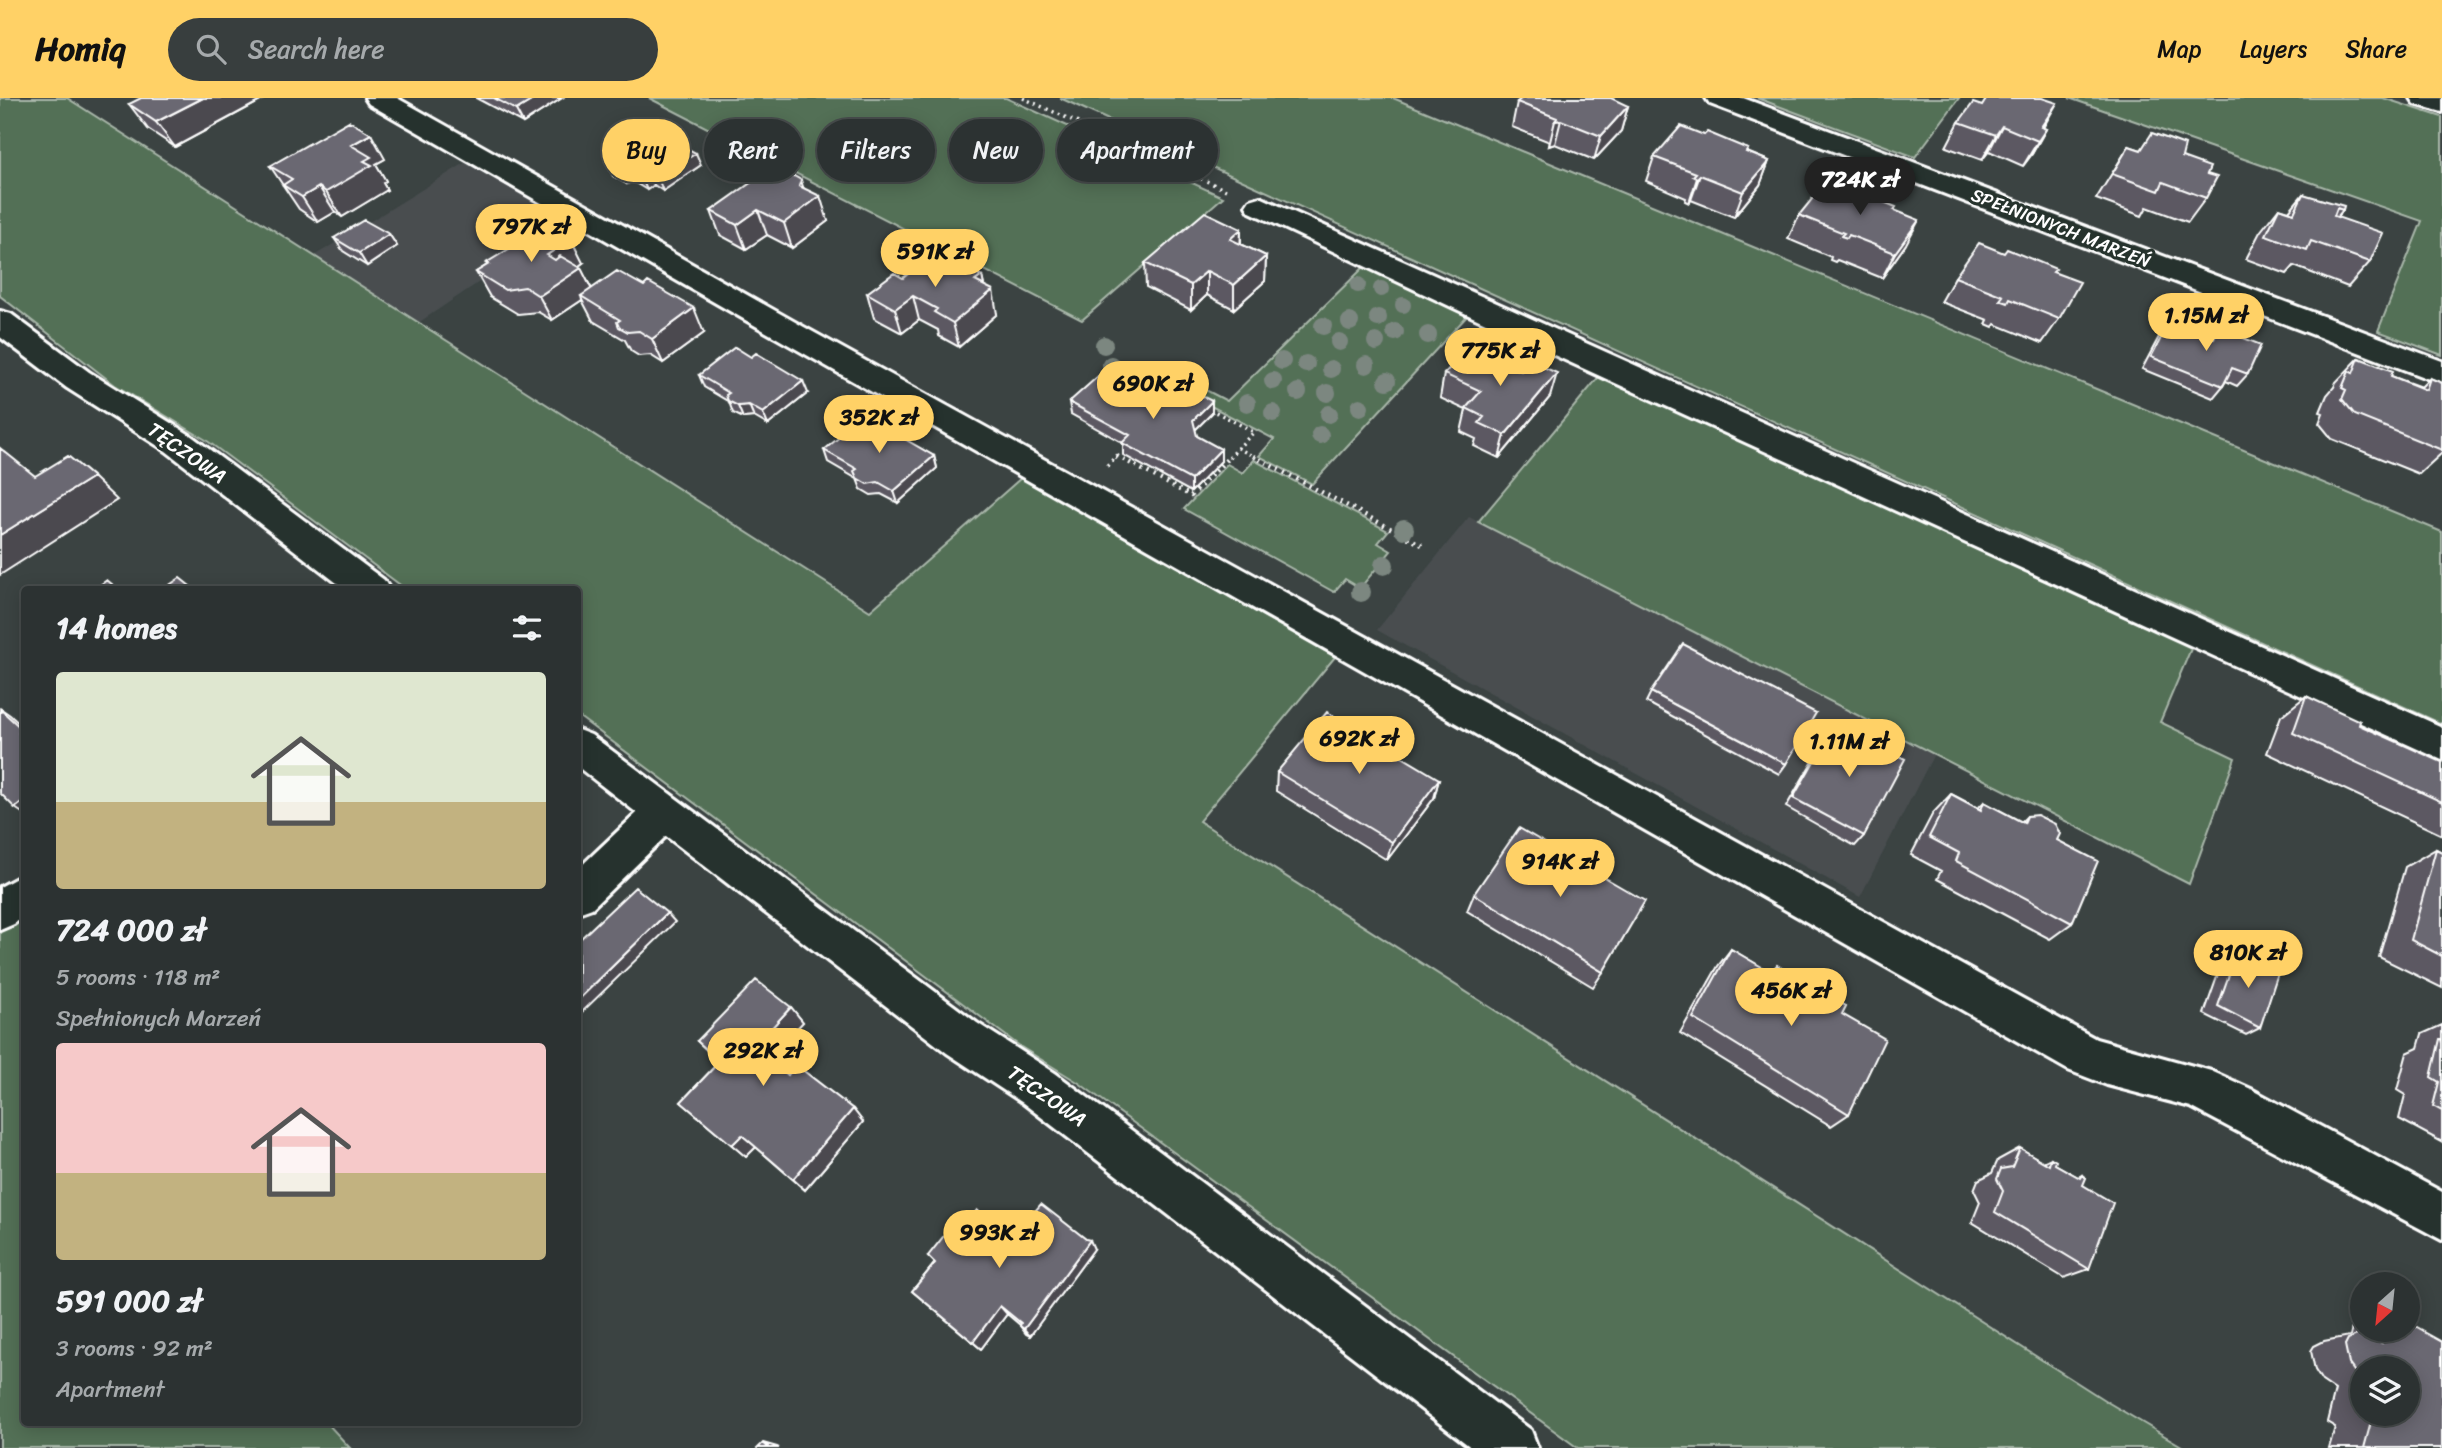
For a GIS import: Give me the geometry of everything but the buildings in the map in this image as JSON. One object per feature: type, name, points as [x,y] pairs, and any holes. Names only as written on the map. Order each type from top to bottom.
[{"type":"street","points":[[379,98],[805,341],[2083,1055],[2107,1064],[2195,1086],[2235,1104],[2442,1217]]},
{"type":"street","name":"SPEŁNIONYCH MARZEŃ","points":[[1719,98],[2442,373]]},
{"type":"street","points":[[2424,98],[2442,104]]},
{"type":"street","points":[[1260,206],[1675,400],[2155,611],[2442,744]]},
{"type":"street","name":"TĘCZOWA","points":[[0,321],[78,380],[178,443],[367,586]]},
{"type":"street","name":"TĘCZOWA","points":[[581,748],[962,1038],[1040,1088],[1513,1448]]},
{"type":"street","points":[[581,892],[665,812]]},
{"type":"street","points":[[0,911],[21,894]]},
{"type":"path","points":[[1023,98],[1260,206]]},
{"type":"path","points":[[1134,391],[1148,378],[1172,390]]},
{"type":"path","points":[[1097,475],[1117,456],[1191,496],[1254,432],[1207,408]]},
{"type":"path","points":[[1238,448],[1422,545]]},
{"type":"shaded area","points":[[465,163],[569,222],[418,323],[314,256]]},
{"type":"shaded area","points":[[1469,517],[1934,754],[1860,897],[1377,630]]},
{"type":"green space","points":[[0,98],[67,98],[870,611],[1021,478],[1335,657],[1199,821],[2109,1403],[2185,1448],[1578,1448],[1079,1083],[1021,1047],[581,718],[581,586],[402,586],[206,440],[115,385],[0,296]]},
{"type":"green space","points":[[649,98],[1006,98],[1057,121],[1057,182],[1190,182],[1223,197],[1082,320],[803,177],[803,119],[704,119],[704,126]]},
{"type":"green space","points":[[1060,98],[1393,98],[2442,532],[2442,724],[1218,170],[1218,119],[1106,119]]},
{"type":"green space","points":[[1757,98],[1959,98],[1915,157]]},
{"type":"green space","points":[[2069,98],[2383,98],[2442,117],[2442,355],[2378,331],[2422,221]]},
{"type":"green space","points":[[1364,267],[1468,315],[1312,484],[1259,456],[1274,439],[1148,373],[1157,365],[1227,401]]},
{"type":"green space","points":[[1602,373],[2193,644],[2160,722],[2235,758],[2189,884],[1478,522]]},
{"type":"green space","points":[[1254,460],[1388,531],[1378,543],[1391,551],[1360,588],[1345,579],[1334,592],[1184,509],[1227,464],[1243,473]]},
{"type":"green space","points":[[21,912],[21,1426],[330,1426],[350,1448],[0,1448],[0,929]]}]
